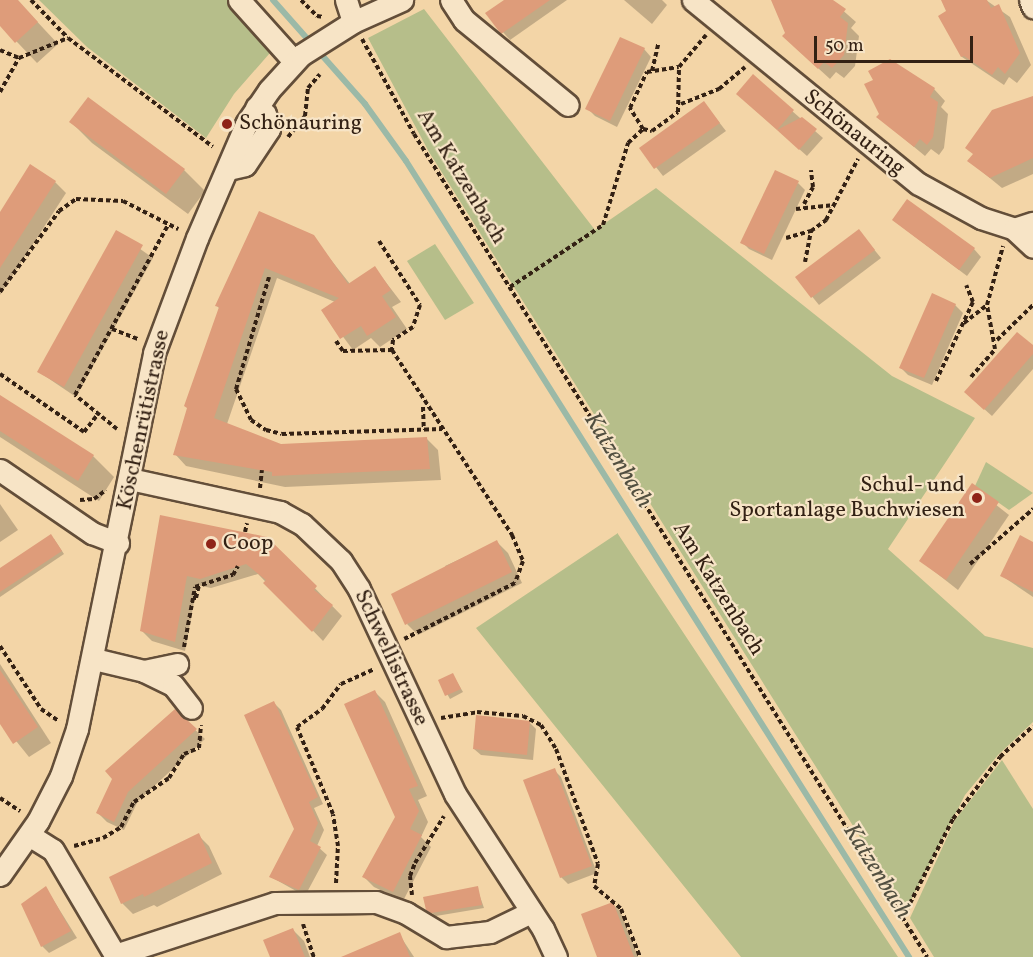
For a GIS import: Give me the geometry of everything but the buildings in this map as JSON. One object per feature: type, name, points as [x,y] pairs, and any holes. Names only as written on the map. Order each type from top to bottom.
[{"type":"street","points":[[239,0],[297,58]]},
{"type":"street","points":[[346,0],[353,22]]},
{"type":"street","name":"Köschenrütistrasse","points":[[0,875],[29,835],[61,776],[94,659],[154,353],[228,169],[256,107],[297,58],[353,22],[402,0]]},
{"type":"street","points":[[451,0],[464,20],[568,105]]},
{"type":"street","name":"Schönauring","points":[[693,0],[867,146],[919,184],[981,218],[1017,232]]},
{"type":"street","points":[[1030,0],[1033,7]]},
{"type":"street","points":[[1017,232],[1033,247]]},
{"type":"street","points":[[0,470],[92,533],[118,543]]},
{"type":"street","name":"Schwellistrasse","points":[[130,478],[280,512],[322,540],[359,589],[455,794],[531,912],[556,957]]},
{"type":"street","points":[[94,659],[144,671],[173,685],[196,715]]},
{"type":"street","points":[[144,671],[177,664]]},
{"type":"street","points":[[29,835],[53,850],[115,955],[275,903],[376,902],[413,917],[446,937],[490,932],[531,912]]},
{"type":"path","points":[[31,0],[68,38],[213,147]]},
{"type":"path","name":"Am Katzenbach","points":[[353,22],[414,134],[927,957]]},
{"type":"path","points":[[680,67],[647,72],[630,108],[643,129],[651,131],[678,112],[680,67],[711,29]]},
{"type":"path","points":[[0,92],[18,58],[68,38]]},
{"type":"path","points":[[652,71],[658,44]]},
{"type":"path","points":[[0,50],[18,58]]},
{"type":"path","points":[[680,104],[719,89],[738,69],[752,63]]},
{"type":"path","points":[[510,288],[603,225],[628,143],[643,129]]},
{"type":"path","points":[[786,238],[811,231],[826,220],[832,205],[867,146]]},
{"type":"path","points":[[804,205],[813,187],[811,171]]},
{"type":"path","points":[[0,292],[59,211],[76,199],[123,201],[179,229]]},
{"type":"path","points":[[796,209],[804,205],[832,205]]},
{"type":"path","points":[[118,431],[75,394],[168,225]]},
{"type":"path","points":[[805,262],[811,231]]},
{"type":"path","points":[[961,324],[987,305],[1017,232]]},
{"type":"path","points":[[379,241],[420,305],[413,327],[393,340],[392,350],[512,535],[524,561],[515,583],[398,642]]},
{"type":"path","points":[[269,277],[236,389],[252,420],[266,430],[282,434],[442,429]]},
{"type":"path","points":[[936,381],[973,302],[966,285]]},
{"type":"path","points":[[971,376],[995,349],[996,341],[987,305]]},
{"type":"path","points":[[996,341],[1033,305]]},
{"type":"path","points":[[112,329],[138,339]]},
{"type":"path","points":[[336,341],[344,351],[392,350]]},
{"type":"path","points":[[0,374],[84,432],[99,413]]},
{"type":"path","points":[[423,407],[424,430]]},
{"type":"path","points":[[264,437],[266,430]]},
{"type":"path","points":[[259,491],[262,470]]},
{"type":"path","points":[[73,500],[94,499],[108,488]]},
{"type":"path","points":[[970,564],[1033,509]]},
{"type":"path","points":[[177,664],[181,664],[193,598],[199,585],[233,575],[238,566]]},
{"type":"path","points":[[0,646],[41,709],[62,723]]},
{"type":"path","points":[[342,902],[335,874],[338,846],[333,814],[297,727],[322,709],[341,684],[381,666]]},
{"type":"path","points":[[434,721],[453,714],[477,712],[523,716],[541,724],[556,748],[598,864],[594,886],[621,909],[640,957]]},
{"type":"path","points":[[63,849],[103,838],[121,827],[134,802],[170,778],[184,754],[199,748],[196,715]]},
{"type":"path","points":[[903,917],[939,843],[968,796],[1000,757],[1033,726]]},
{"type":"path","points":[[0,798],[21,811]]},
{"type":"path","points":[[413,917],[410,876],[444,816],[452,811]]},
{"type":"path","points":[[304,903],[303,928],[314,957]]},
{"type":"green space","points":[[39,0],[233,0],[276,46],[234,94],[206,138],[87,47]]},
{"type":"green space","points":[[424,9],[595,230],[656,188],[892,376],[975,418],[888,549],[985,636],[1033,648],[1033,722],[998,755],[965,795],[906,910],[429,152],[368,38]]},
{"type":"green space","points":[[435,244],[474,303],[445,320],[407,261]]},
{"type":"green space","points":[[986,462],[1033,493],[1009,510],[975,486]]},
{"type":"green space","points":[[618,533],[898,957],[741,957],[476,628]]},
{"type":"green space","points":[[1002,760],[1033,809],[1033,957],[934,957],[910,918],[955,820]]},
{"type":"waterway","name":"Katzenbach","points":[[273,0],[365,104],[406,161],[909,957]]},
{"type":"place","name":"Schönauring","points":[[227,124]]},
{"type":"place","name":"Schul- und Sportanlage Buchwiesen","points":[[977,498]]},
{"type":"place","name":"Coop","points":[[211,544]]}]
